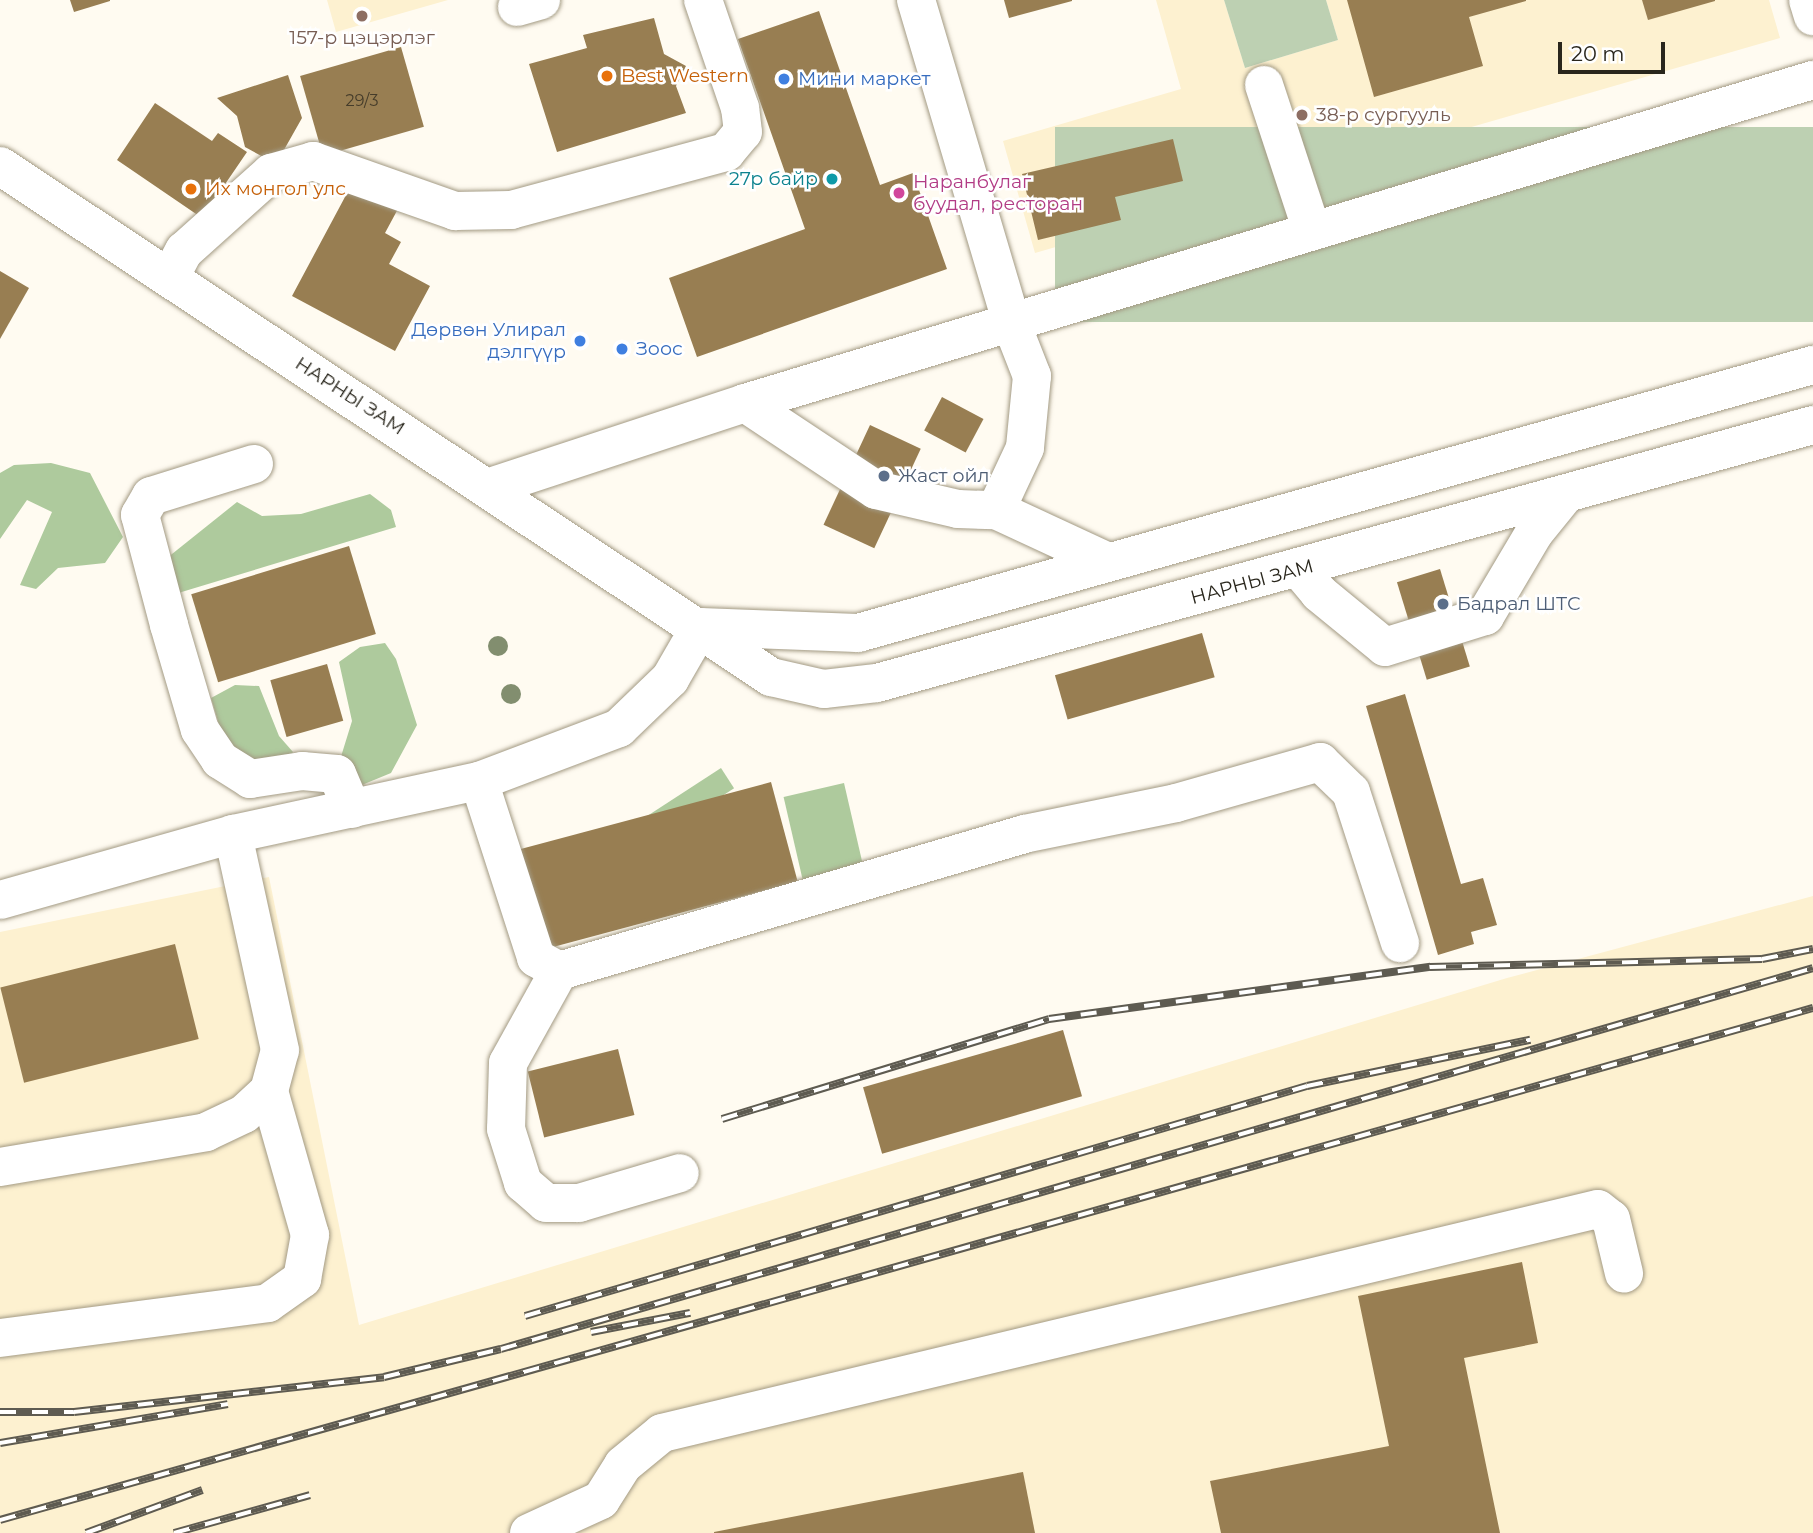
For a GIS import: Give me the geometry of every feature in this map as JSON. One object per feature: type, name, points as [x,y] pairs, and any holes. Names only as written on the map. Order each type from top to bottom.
[{"type":"main road","points":[[170,277],[184,251],[271,173],[313,161],[455,211],[489,211],[511,210],[726,152],[743,132],[740,108],[703,0]]},
{"type":"main road","points":[[916,0],[1012,325],[1032,376],[1025,448],[996,510]]},
{"type":"main road","points":[[1808,0],[1813,16]]},
{"type":"main road","points":[[490,487],[745,403],[1012,325],[1312,231],[1813,80]]},
{"type":"main road","points":[[1264,85],[1312,231]]},
{"type":"main road","name":"НАРНЫ ЗАМ","points":[[0,166],[490,487],[771,677],[824,689],[877,683],[1300,569],[1813,425]]},
{"type":"main road","points":[[0,900],[233,834],[479,781],[619,728],[670,679],[700,628],[859,633],[1813,365]]},
{"type":"main road","points":[[745,403],[876,489],[958,509],[996,510],[1108,562]]},
{"type":"main road","points":[[254,464],[151,496],[140,514],[169,625],[200,730],[220,760],[250,779],[302,771],[337,774],[352,809]]},
{"type":"main road","points":[[1300,569],[1319,593],[1385,647],[1485,616],[1534,533],[1564,496]]},
{"type":"main road","points":[[680,1173],[579,1203],[546,1203],[523,1183],[506,1129],[508,1063],[559,971],[1024,834],[1176,803],[1320,762],[1351,792],[1400,943]]},
{"type":"main road","points":[[479,781],[536,958],[559,971]]},
{"type":"main road","points":[[0,1338],[268,1303],[302,1279],[310,1235],[269,1091],[280,1050],[233,834]]},
{"type":"main road","points":[[0,1167],[206,1132],[244,1114],[269,1091]]},
{"type":"main road","points":[[528,1533],[601,1500],[623,1465],[662,1433],[1598,1209],[1611,1219],[1625,1273]]},
{"type":"shaded area","name":"157-р цэцэрлэг","points":[[327,0],[448,0],[336,32]]},
{"type":"shaded area","name":"38-р сургууль","points":[[1156,0],[1224,0],[1245,68],[1338,40],[1326,0],[1769,0],[1780,38],[1035,253],[1003,141],[1181,89]]},
{"type":"shaded area","points":[[269,877],[359,1325],[1507,978],[1813,896],[1813,1533],[0,1533],[0,932]]},
{"type":"green space","points":[[1224,0],[1326,0],[1338,40],[1245,68]]},
{"type":"green space","points":[[1055,127],[1813,127],[1813,322],[1055,322]]},
{"type":"green space","points":[[51,463],[90,473],[123,537],[105,563],[58,568],[36,589],[20,585],[52,512],[27,500],[0,539],[0,473],[14,465]]},
{"type":"green space","points":[[370,494],[391,510],[396,527],[175,594],[167,558],[237,502],[262,516],[301,514]]},
{"type":"green space","points":[[385,643],[396,659],[417,725],[391,773],[357,787],[339,763],[352,721],[339,662],[360,647]]},
{"type":"green space","points":[[235,685],[259,686],[279,736],[293,752],[286,764],[272,771],[227,751],[211,698]]},
{"type":"green space","points":[[721,768],[734,788],[618,863],[605,843]]},
{"type":"green space","points":[[844,783],[864,871],[804,885],[784,797]]},
{"type":"building","points":[[70,0],[110,0],[110,1],[74,12]]},
{"type":"building","points":[[1004,0],[1072,0],[1072,1],[1009,18]]},
{"type":"building","points":[[1347,0],[1526,1],[1469,17],[1483,66],[1374,97]]},
{"type":"building","points":[[1642,0],[1715,0],[1715,1],[1648,20]]},
{"type":"building","name":"27р байр","points":[[819,11],[880,185],[913,173],[947,269],[697,357],[669,278],[805,229],[738,39]]},
{"type":"building","name":"Best Western","points":[[654,18],[664,54],[686,66],[676,86],[686,113],[557,152],[529,64],[587,48],[583,35]]},
{"type":"building","points":[[401,47],[424,127],[323,156],[300,76]]},
{"type":"building","points":[[288,75],[302,118],[276,164],[245,147],[237,116],[217,98]]},
{"type":"building","name":"Их монгол улс","points":[[155,103],[212,141],[218,133],[247,152],[202,218],[117,160]]},
{"type":"building","points":[[1173,139],[1183,181],[1115,197],[1121,220],[1038,240],[1022,174]]},
{"type":"building","points":[[353,182],[399,207],[385,233],[401,242],[389,264],[430,286],[395,351],[292,296]]},
{"type":"building","points":[[0,271],[29,288],[0,339]]},
{"type":"building","points":[[942,397],[983,419],[966,453],[924,431]]},
{"type":"building","points":[[870,425],[921,449],[874,548],[824,525]]},
{"type":"building","points":[[349,546],[376,634],[218,682],[191,594]]},
{"type":"building","points":[[1440,569],[1470,667],[1427,680],[1397,582]]},
{"type":"building","points":[[1202,633],[1215,677],[1068,719],[1055,675]]},
{"type":"building","points":[[327,664],[343,721],[287,737],[270,680]]},
{"type":"building","points":[[1405,694],[1461,884],[1483,878],[1497,925],[1471,932],[1474,944],[1438,955],[1366,706]]},
{"type":"building","points":[[771,782],[798,881],[547,949],[520,849]]},
{"type":"building","points":[[175,944],[199,1039],[24,1083],[0,988]]},
{"type":"building","points":[[1063,1030],[1082,1096],[882,1154],[863,1087]]},
{"type":"building","points":[[618,1049],[634,1115],[544,1137],[528,1071]]},
{"type":"building","points":[[1522,1262],[1538,1343],[1464,1358],[1500,1533],[1221,1533],[1210,1481],[1389,1446],[1358,1296]]},
{"type":"building","points":[[1023,1472],[1035,1533],[714,1533],[714,1532]]},
{"type":"railway","points":[[722,1119],[1049,1019],[1430,967],[1762,959],[1813,949]]},
{"type":"railway","points":[[0,1412],[74,1412],[384,1377],[501,1349],[1813,968]]},
{"type":"railway","points":[[0,1520],[1813,1008]]},
{"type":"railway","points":[[525,1316],[1307,1086],[1530,1040]]},
{"type":"railway","points":[[591,1332],[690,1313]]},
{"type":"railway","points":[[0,1443],[228,1404]]},
{"type":"railway","points":[[86,1533],[202,1490]]},
{"type":"railway","points":[[174,1533],[310,1495]]},
{"type":"place","name":"157-р цэцэрлэг","points":[[362,16]]},
{"type":"place","name":"Best Western","points":[[607,76]]},
{"type":"place","name":"Мини маркет","points":[[784,79]]},
{"type":"place","name":"38-р сургууль","points":[[1302,115]]},
{"type":"place","name":"27р байр","points":[[832,179]]},
{"type":"place","name":"Их монгол улс","points":[[191,189]]},
{"type":"place","name":"Наранбулаг буудал, ресторан","points":[[899,193]]},
{"type":"place","name":"Дөрвөн Улирал дэлгүүр","points":[[580,341]]},
{"type":"place","name":"Зоос","points":[[622,349]]},
{"type":"place","name":"Жаст ойл","points":[[884,476]]},
{"type":"place","name":"Бадрал ШТС","points":[[1443,604]]}]
